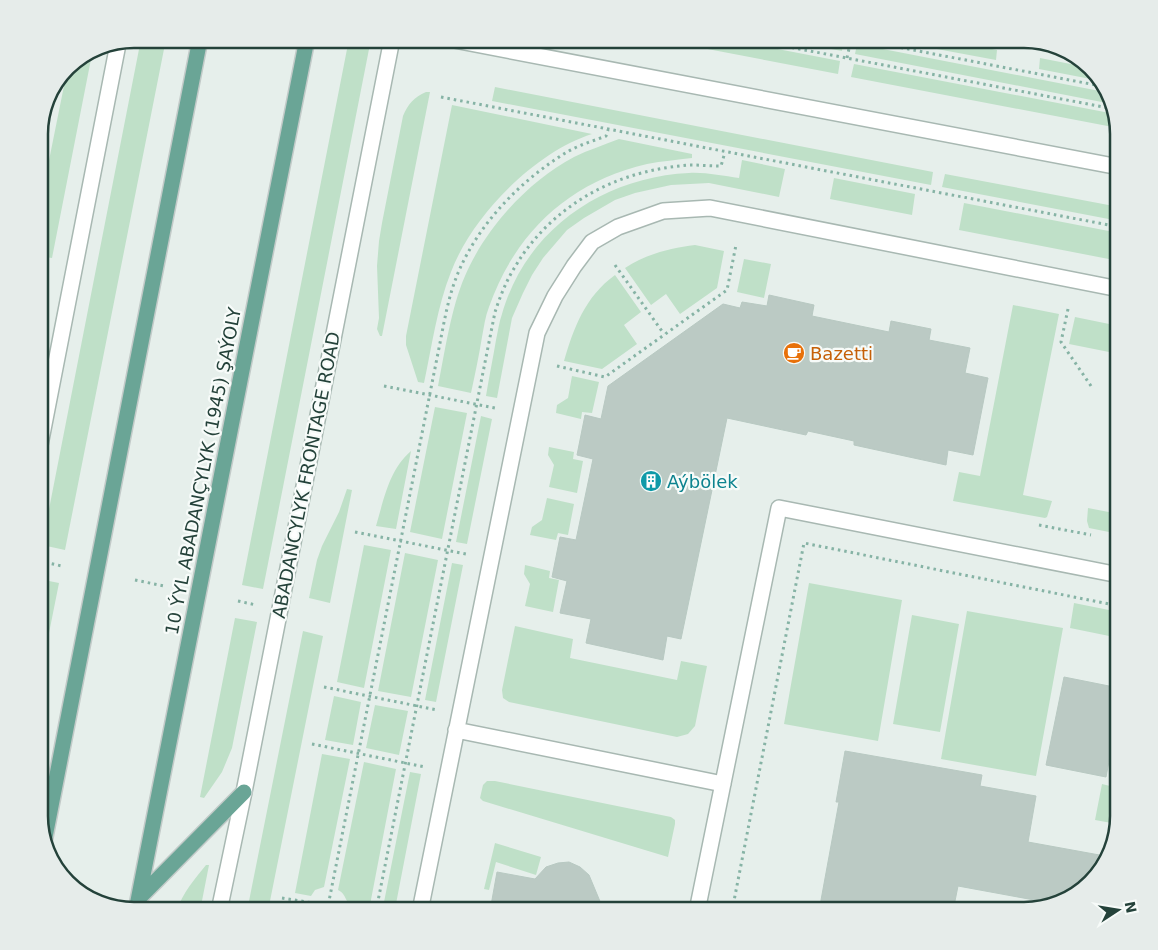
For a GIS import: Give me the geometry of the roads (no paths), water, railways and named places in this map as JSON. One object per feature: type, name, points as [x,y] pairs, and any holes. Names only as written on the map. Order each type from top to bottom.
[{"type":"main road","points":[[48,821],[198,48]]},
{"type":"main road","name":"10 ÝYL ABADANÇYLYK (1945) ŞAÝOLY","points":[[138,902],[305,48]]},
{"type":"main road","points":[[140,902],[244,792]]},
{"type":"street","name":"ABADANCYLYK FRONTAGE ROAD","points":[[221,902],[390,48]]},
{"type":"street","points":[[496,48],[1110,165]]},
{"type":"street","points":[[48,404],[117,49]]},
{"type":"street","points":[[422,902],[538,333],[555,296],[592,242],[618,227],[663,211],[710,208],[1110,287]]},
{"type":"street","points":[[699,902],[779,508],[1110,573]]},
{"type":"street","points":[[456,730],[723,784]]},
{"type":"place","name":"Bazetti","points":[[794,353]]},
{"type":"place","name":"Aýbölek","points":[[651,481]]}]
